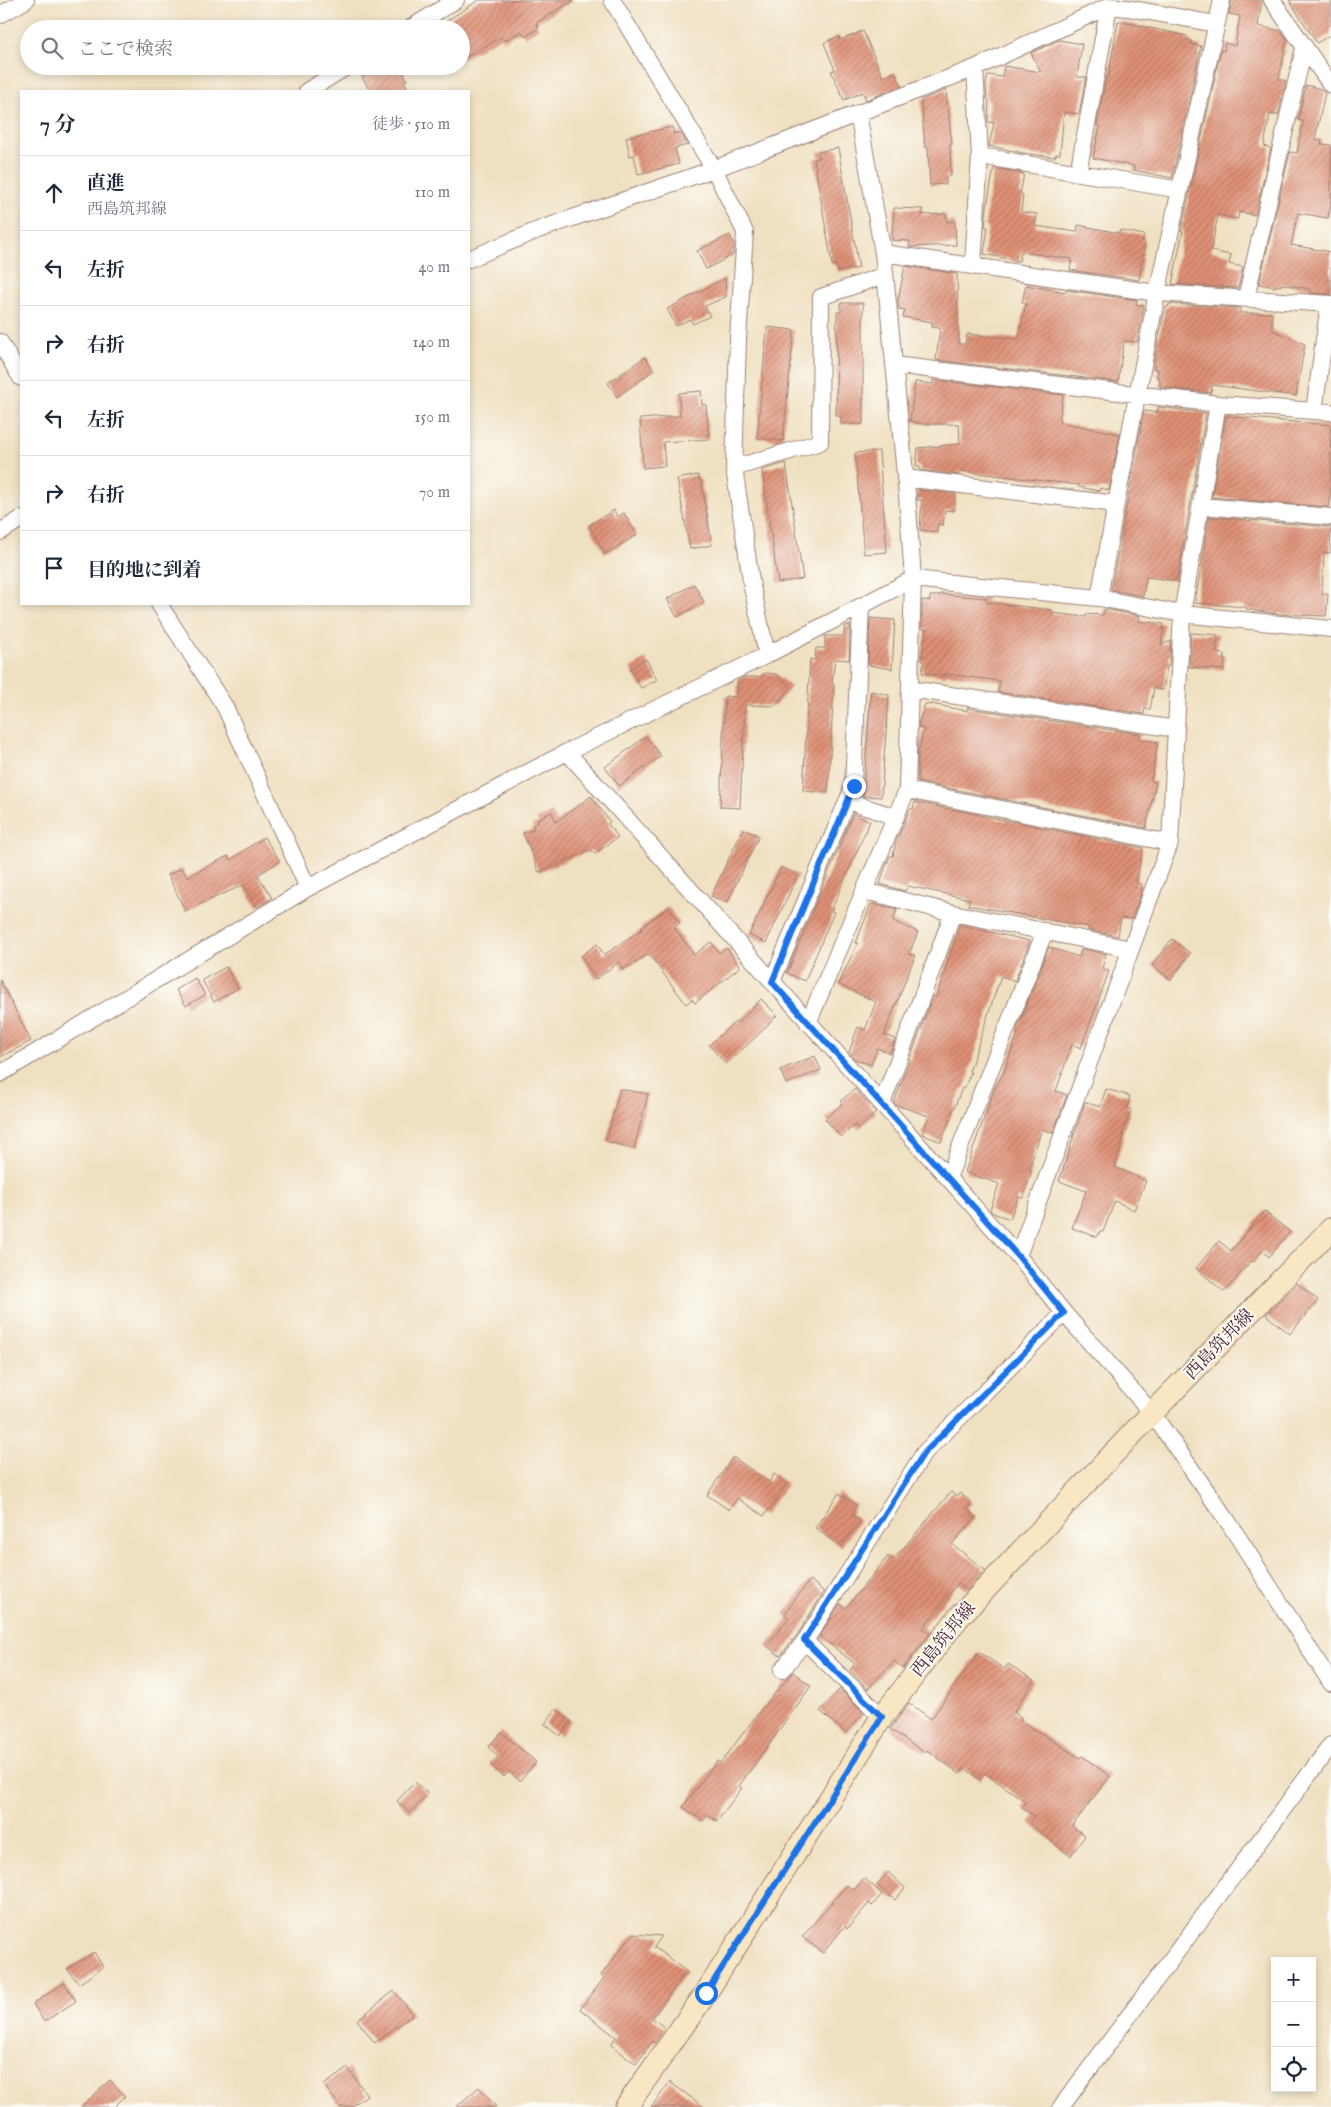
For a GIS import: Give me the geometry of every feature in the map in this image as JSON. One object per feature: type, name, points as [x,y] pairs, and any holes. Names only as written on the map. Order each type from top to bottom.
[{"type":"main road","name":"西島筑邦線","points":[[626,2107],[706,1993],[882,1717],[958,1618],[1331,1228]]},
{"type":"street","points":[[0,16],[26,0]]},
{"type":"street","points":[[424,20],[456,0]]},
{"type":"street","points":[[612,0],[714,169],[745,232],[734,468],[752,587],[767,655]]},
{"type":"street","points":[[1099,598],[1157,293],[1222,0]]},
{"type":"street","points":[[1272,0],[1331,85]]},
{"type":"street","points":[[470,259],[538,230],[714,169],[975,68],[1109,6],[1216,24]]},
{"type":"street","points":[[1078,173],[1109,6]]},
{"type":"street","points":[[1246,298],[1304,48]]},
{"type":"street","points":[[973,265],[980,156],[975,68]]},
{"type":"street","points":[[309,90],[333,75]]},
{"type":"street","points":[[808,1023],[908,790],[913,580],[883,253],[858,113]]},
{"type":"street","points":[[980,156],[1180,190]]},
{"type":"street","points":[[883,253],[1157,293],[1330,304],[1314,411]]},
{"type":"street","points":[[734,468],[820,442],[822,298],[885,275]]},
{"type":"street","points":[[0,342],[20,376]]},
{"type":"street","points":[[894,365],[1218,404],[1331,412]]},
{"type":"street","points":[[1018,1256],[1170,843],[1182,614],[1218,404]]},
{"type":"street","points":[[905,478],[1116,504]]},
{"type":"street","points":[[1201,506],[1331,516]]},
{"type":"street","points":[[0,532],[20,519]]},
{"type":"street","points":[[0,1074],[308,888],[567,752],[767,655],[913,580],[1099,598],[1182,614],[1331,629]]},
{"type":"street","points":[[160,605],[225,707],[308,888]]},
{"type":"street","points":[[772,982],[854,786],[861,607]]},
{"type":"street","points":[[910,689],[1176,729]]},
{"type":"street","points":[[567,752],[1018,1256],[1064,1313],[1152,1413],[1230,1523],[1331,1683]]},
{"type":"street","points":[[908,790],[1170,843]]},
{"type":"street","points":[[847,801],[896,817]]},
{"type":"street","points":[[865,890],[953,913],[1131,948]]},
{"type":"street","points":[[882,1104],[953,913]]},
{"type":"street","points":[[948,1178],[1045,931]]},
{"type":"street","points":[[782,1670],[804,1640],[924,1453],[1064,1313]]},
{"type":"street","points":[[804,1640],[882,1717]]},
{"type":"street","points":[[1061,2107],[1331,1745]]},
{"type":"building","points":[[479,0],[574,0],[536,23],[539,28],[525,37],[521,31],[504,41],[501,37],[470,55],[470,20],[448,20]]},
{"type":"building","points":[[1232,0],[1262,0],[1258,26],[1281,31],[1287,39],[1279,79],[1286,81],[1278,115],[1270,114],[1264,146],[1271,148],[1255,215],[1239,212],[1238,219],[1218,215],[1211,251],[1231,255],[1229,264],[1243,267],[1238,288],[1172,284],[1183,231],[1181,231],[1221,50],[1224,51],[1225,43],[1235,46],[1240,16],[1229,14]]},
{"type":"building","points":[[1289,0],[1331,0],[1331,34],[1317,43]]},
{"type":"building","points":[[1118,21],[1187,36],[1187,40],[1192,41],[1191,44],[1201,46],[1172,178],[1133,170],[1134,166],[1093,158],[1100,126],[1097,125]]},
{"type":"building","points":[[863,31],[883,77],[895,72],[902,86],[866,100],[863,92],[844,100],[831,71],[835,70],[824,43],[839,36],[840,40]]},
{"type":"building","points":[[1059,40],[1082,44],[1077,77],[1086,77],[1079,114],[1064,112],[1060,154],[1056,154],[1055,157],[1028,154],[989,146],[994,123],[988,122],[989,100],[987,99],[986,84],[988,75],[1002,77],[1004,66],[1041,72],[1031,53]]},
{"type":"building","points":[[366,75],[404,75],[407,80],[404,81],[408,90],[369,90],[362,77]]},
{"type":"building","points":[[1306,85],[1321,89],[1325,93],[1315,139],[1322,140],[1321,144],[1331,145],[1331,203],[1328,218],[1298,213],[1291,245],[1331,252],[1331,294],[1309,293],[1310,289],[1281,284],[1281,286],[1276,285],[1276,287],[1259,284],[1290,152],[1297,153],[1303,121],[1298,120]]},
{"type":"building","points":[[946,90],[952,145],[950,145],[951,176],[946,176],[946,184],[930,185],[928,147],[925,147],[921,100]]},
{"type":"building","points":[[672,127],[674,134],[680,132],[688,145],[675,148],[679,164],[638,174],[634,155],[630,156],[626,137]]},
{"type":"building","points":[[838,148],[859,268],[838,272],[836,265],[832,265],[814,159],[819,158],[818,152]]},
{"type":"building","points":[[994,168],[1024,174],[1020,194],[1023,195],[1021,212],[1037,214],[1035,226],[1077,232],[1078,225],[1119,233],[1120,230],[1144,235],[1142,241],[1145,242],[1139,280],[1070,270],[1072,259],[1021,252],[1019,261],[984,254],[988,227],[985,227],[987,206]]},
{"type":"building","points":[[894,208],[923,209],[922,215],[946,214],[947,222],[955,221],[956,245],[909,247],[910,241],[892,240]]},
{"type":"building","points":[[730,235],[734,244],[733,255],[706,269],[697,251]]},
{"type":"building","points":[[905,266],[957,274],[959,344],[965,344],[967,334],[1018,339],[1026,303],[1022,302],[1026,285],[1065,292],[1066,290],[1137,300],[1136,305],[1144,305],[1137,342],[1124,341],[1118,382],[936,360],[940,328],[932,327],[932,322],[903,317],[905,310],[899,309],[898,300]]},
{"type":"building","points":[[725,278],[726,297],[705,306],[710,316],[693,324],[690,319],[676,326],[667,309]]},
{"type":"building","points":[[841,303],[863,303],[863,424],[841,424],[841,416],[836,416],[837,312],[841,312]]},
{"type":"building","points":[[1169,304],[1240,308],[1240,313],[1272,313],[1272,330],[1305,344],[1296,396],[1212,385],[1211,393],[1160,387],[1160,378],[1157,378],[1158,369],[1154,369],[1155,357],[1165,307],[1168,307]]},
{"type":"building","points":[[767,327],[794,330],[783,441],[757,438]]},
{"type":"building","points":[[645,357],[654,370],[617,397],[608,383]]},
{"type":"building","points":[[933,380],[1063,395],[1059,422],[1120,434],[1109,490],[1100,488],[1099,491],[1079,487],[1079,485],[960,471],[959,475],[920,470],[920,466],[916,466],[918,448],[960,444],[959,424],[922,424],[910,421],[915,382],[933,384]]},
{"type":"building","points":[[701,391],[702,405],[706,404],[709,439],[663,442],[665,466],[643,468],[640,419],[680,416],[679,393]]},
{"type":"building","points":[[1158,407],[1206,413],[1177,581],[1146,577],[1143,596],[1111,590],[1144,411],[1158,413]]},
{"type":"building","points":[[1226,416],[1330,425],[1331,482],[1329,507],[1212,497]]},
{"type":"building","points":[[879,451],[887,552],[864,554],[855,453]]},
{"type":"building","points":[[786,463],[803,579],[778,583],[762,470]]},
{"type":"building","points":[[698,475],[699,480],[701,480],[712,545],[690,549],[677,479]]},
{"type":"building","points":[[918,490],[956,494],[954,511],[945,510],[943,525],[938,524],[937,532],[920,530],[922,500],[917,500]]},
{"type":"building","points":[[614,510],[617,517],[624,513],[637,535],[605,554],[589,525]]},
{"type":"building","points":[[1209,517],[1331,527],[1330,553],[1324,552],[1322,594],[1328,594],[1326,616],[1278,614],[1246,609],[1246,607],[1195,603]]},
{"type":"building","points":[[694,584],[704,602],[677,617],[667,599]]},
{"type":"building","points":[[940,594],[987,598],[986,602],[1052,610],[1052,613],[1086,617],[1086,614],[1103,615],[1105,609],[1140,616],[1139,621],[1164,624],[1161,645],[1171,641],[1169,666],[1167,666],[1163,690],[1154,688],[1150,710],[1145,708],[1144,714],[998,692],[1000,681],[922,673],[924,661],[921,660],[926,629],[922,629],[922,600],[930,601],[930,596],[940,596]]},
{"type":"building","points":[[870,618],[895,620],[892,669],[868,665]]},
{"type":"building","points":[[850,625],[849,660],[835,659],[832,683],[834,684],[828,793],[803,791],[810,659],[815,660],[816,648],[825,648],[825,636],[844,636],[845,626]]},
{"type":"building","points":[[1191,633],[1218,635],[1216,653],[1225,654],[1224,670],[1189,667]]},
{"type":"building","points":[[646,659],[657,680],[641,688],[630,668]]},
{"type":"building","points":[[765,673],[776,674],[791,687],[775,706],[745,705],[740,808],[720,807],[725,696],[737,697],[738,680],[744,677],[760,677]]},
{"type":"building","points":[[871,691],[889,695],[881,797],[863,796]]},
{"type":"building","points":[[925,704],[967,711],[967,708],[1140,734],[1139,739],[1158,742],[1151,781],[1156,782],[1146,828],[918,782],[918,753],[924,729],[919,728],[919,722]]},
{"type":"building","points":[[646,736],[661,756],[619,786],[605,767]]},
{"type":"building","points":[[591,796],[610,822],[608,824],[618,837],[595,854],[591,850],[539,872],[523,833],[534,829],[532,825],[538,823],[537,819],[552,812],[556,822]]},
{"type":"building","points":[[915,802],[1143,848],[1136,883],[1142,884],[1140,897],[1131,919],[1121,918],[1118,936],[1088,930],[1089,927],[968,905],[970,899],[908,886],[905,891],[880,884],[890,856],[893,856],[896,842],[910,809],[913,809]]},
{"type":"building","points":[[853,814],[870,821],[831,911],[834,912],[805,981],[787,973]]},
{"type":"building","points":[[743,829],[759,836],[727,903],[711,896]]},
{"type":"building","points":[[264,837],[280,861],[258,875],[272,898],[257,907],[243,885],[185,911],[168,875],[182,868],[187,877],[228,856],[230,860]]},
{"type":"building","points":[[781,867],[798,875],[766,943],[749,935]]},
{"type":"building","points":[[871,904],[897,909],[893,921],[918,932],[909,954],[915,956],[884,1035],[895,1039],[890,1053],[877,1048],[871,1065],[855,1059],[849,1052],[858,1027],[865,1030],[876,1002],[838,984],[858,943],[856,943]]},
{"type":"building","points":[[668,907],[680,923],[674,927],[694,955],[711,942],[719,953],[727,948],[740,967],[695,1003],[692,999],[686,1004],[649,954],[623,970],[619,962],[596,979],[581,956],[597,944],[604,955],[642,929],[641,927]]},
{"type":"building","points":[[960,925],[1030,941],[1015,981],[1001,976],[969,1072],[971,1072],[964,1089],[962,1088],[941,1142],[922,1134],[929,1116],[894,1103],[933,996],[936,997]]},
{"type":"building","points":[[1172,939],[1190,953],[1171,980],[1152,965]]},
{"type":"building","points":[[1049,947],[1079,957],[1082,949],[1106,954],[1102,968],[1109,971],[1081,1048],[1072,1044],[1056,1091],[1067,1095],[1053,1133],[1042,1129],[1029,1169],[1032,1170],[1023,1198],[1018,1197],[1010,1219],[993,1213],[990,1210],[999,1184],[965,1172],[995,1087],[1003,1074],[1018,1033],[1016,1032]]},
{"type":"building","points":[[226,967],[238,988],[214,1002],[202,980]]},
{"type":"building","points":[[195,978],[205,995],[186,1006],[176,990]]},
{"type":"building","points":[[0,980],[31,1041],[0,1057]]},
{"type":"building","points":[[761,999],[777,1015],[726,1064],[709,1045],[736,1021],[738,1023]]},
{"type":"building","points":[[815,1056],[821,1070],[786,1084],[780,1070]]},
{"type":"building","points":[[620,1089],[648,1094],[634,1149],[606,1141]]},
{"type":"building","points":[[855,1089],[876,1113],[858,1129],[855,1125],[841,1137],[825,1119]]},
{"type":"building","points":[[1106,1089],[1130,1096],[1127,1108],[1131,1109],[1122,1134],[1124,1135],[1115,1167],[1146,1181],[1134,1210],[1115,1201],[1103,1232],[1100,1231],[1097,1237],[1072,1228],[1086,1191],[1059,1181],[1085,1102],[1100,1107]]},
{"type":"building","points":[[1264,1211],[1290,1232],[1269,1257],[1263,1251],[1253,1262],[1251,1261],[1224,1292],[1196,1268],[1219,1241],[1231,1251]]},
{"type":"building","points":[[1297,1283],[1318,1300],[1290,1334],[1266,1315]]},
{"type":"building","points":[[733,1457],[769,1482],[774,1474],[787,1484],[764,1516],[737,1498],[729,1510],[707,1495]]},
{"type":"building","points":[[951,1492],[956,1496],[960,1493],[972,1503],[967,1508],[976,1517],[952,1544],[985,1570],[967,1590],[958,1583],[923,1628],[930,1633],[903,1668],[894,1661],[868,1689],[850,1670],[855,1664],[820,1636],[840,1604],[846,1608],[888,1556],[893,1560]]},
{"type":"building","points":[[839,1493],[856,1505],[851,1514],[860,1520],[841,1547],[815,1528]]},
{"type":"building","points":[[810,1580],[824,1592],[797,1635],[780,1656],[767,1646],[789,1618],[784,1614]]},
{"type":"building","points":[[979,1652],[1004,1669],[1008,1664],[1034,1680],[1014,1712],[1021,1718],[1020,1720],[1080,1758],[1082,1756],[1110,1776],[1072,1826],[1085,1836],[1070,1856],[1029,1823],[1034,1816],[1022,1808],[1026,1802],[985,1773],[980,1780],[965,1768],[960,1774],[927,1750],[925,1753],[890,1729],[909,1703],[931,1719]]},
{"type":"building","points":[[793,1672],[811,1686],[739,1786],[742,1788],[717,1821],[708,1815],[703,1821],[683,1807],[717,1761],[721,1763],[758,1713]]},
{"type":"building","points":[[840,1689],[864,1713],[846,1733],[820,1711]]},
{"type":"building","points":[[556,1709],[571,1721],[560,1736],[545,1724]]},
{"type":"building","points":[[501,1732],[536,1762],[520,1781],[509,1772],[504,1777],[490,1765],[498,1756],[488,1747]]},
{"type":"building","points":[[415,1782],[428,1794],[410,1813],[397,1801]]},
{"type":"building","points":[[888,1872],[905,1888],[895,1900],[877,1885]]},
{"type":"building","points":[[864,1878],[882,1894],[872,1906],[869,1903],[847,1929],[845,1926],[823,1953],[802,1937],[847,1885],[854,1890]]},
{"type":"building","points":[[633,1934],[662,1936],[654,1947],[687,1972],[652,2018],[665,2028],[655,2043],[653,2041],[636,2064],[611,2045],[616,2037],[580,2009],[604,1978],[601,1975]]},
{"type":"building","points":[[94,1952],[103,1967],[79,1984],[67,1969]]},
{"type":"building","points":[[64,1983],[76,2001],[44,2022],[33,2004]]},
{"type":"building","points":[[394,1991],[413,2014],[375,2043],[357,2020]]},
{"type":"building","points":[[348,2068],[367,2095],[351,2107],[340,2107],[324,2085]]},
{"type":"building","points":[[110,2080],[125,2096],[114,2107],[81,2107]]},
{"type":"building","points":[[670,2082],[704,2107],[651,2107]]},
{"type":"building","points":[[479,2087],[496,2107],[456,2107]]},
{"type":"route","points":[[706,1993],[882,1717],[804,1640],[924,1453],[1064,1313],[1018,1256],[772,982],[854,786]]}]
